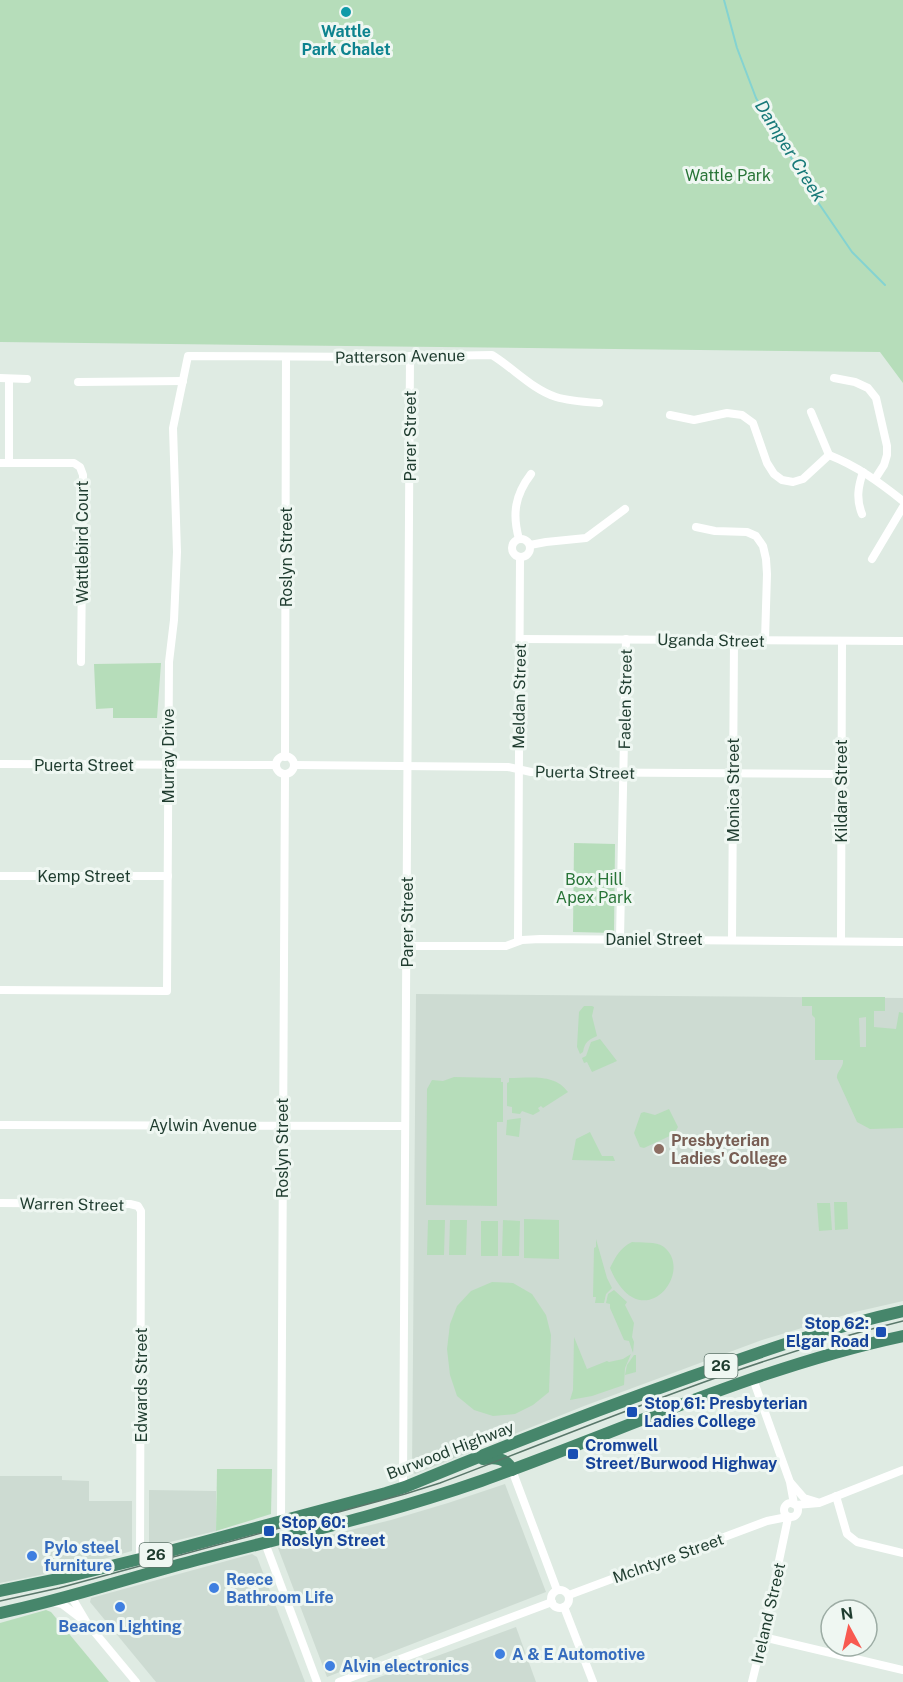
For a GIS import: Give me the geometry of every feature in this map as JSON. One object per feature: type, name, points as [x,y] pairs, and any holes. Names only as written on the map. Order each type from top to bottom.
[{"type":"highway","name":"Burwood Highway","points":[[0,1591],[140,1559],[328,1510],[405,1487],[608,1407],[728,1364],[831,1330],[903,1311]]},
{"type":"highway","name":"26","points":[[0,1613],[51,1602],[140,1575],[406,1506],[512,1470],[636,1421],[753,1379],[836,1353],[903,1336]]},
{"type":"highway","points":[[467,1462],[491,1458],[501,1459],[512,1470]]},
{"type":"highway","points":[[405,1487],[406,1506]]},
{"type":"highway","points":[[140,1559],[140,1575]]},
{"type":"highway","points":[[32,1585],[59,1588],[71,1596]]},
{"type":"street","name":"Patterson Avenue","points":[[188,356],[492,354],[529,382],[554,397],[599,403]]},
{"type":"street","name":"Murray Drive","points":[[0,990],[167,990],[169,662],[174,620],[177,552],[173,428],[188,356]]},
{"type":"street","name":"Parer Street","points":[[405,1487],[403,1481],[410,356]]},
{"type":"street","name":"Roslyn Street","points":[[285,757],[286,357]]},
{"type":"street","points":[[834,378],[855,382],[868,388],[876,398],[887,455],[884,465],[875,478]]},
{"type":"street","points":[[4,463],[4,379],[27,379]]},
{"type":"street","points":[[78,382],[183,381]]},
{"type":"street","points":[[811,412],[829,455],[875,478],[903,501]]},
{"type":"street","points":[[669,415],[694,420],[727,413],[742,416],[753,423],[767,463],[774,474],[783,480],[793,482],[803,479],[829,455]]},
{"type":"street","name":"Wattlebird Court","points":[[4,463],[74,463],[80,467],[83,475],[81,662]]},
{"type":"street","points":[[862,514],[858,503],[858,487],[863,472]]},
{"type":"street","points":[[519,539],[515,520],[517,501],[522,486],[531,474]]},
{"type":"street","points":[[872,559],[903,507]]},
{"type":"street","points":[[530,545],[586,538],[625,509]]},
{"type":"street","points":[[696,527],[715,531],[747,532],[756,536],[763,546],[767,574],[765,640]]},
{"type":"street","points":[[519,539],[527,541],[530,545],[528,554],[520,558],[514,554],[512,548],[514,542],[519,539]]},
{"type":"street","name":"Meldan Street","points":[[518,942],[520,558]]},
{"type":"street","name":"Uganda Street","points":[[520,639],[903,641]]},
{"type":"street","name":"Faelen Street","points":[[620,939],[626,639]]},
{"type":"street","name":"Monica Street","points":[[732,940],[734,640]]},
{"type":"street","name":"Kildare Street","points":[[841,941],[842,641]]},
{"type":"street","points":[[285,757],[292,760],[294,765],[291,772],[285,774],[278,770],[276,765],[278,760],[285,757]]},
{"type":"street","name":"Puerta Street","points":[[0,764],[276,765]]},
{"type":"street","name":"Puerta Street","points":[[294,765],[508,767],[531,772],[841,774]]},
{"type":"street","name":"Roslyn Street","points":[[281,1521],[285,774]]},
{"type":"street","name":"Kemp Street","points":[[0,876],[168,876]]},
{"type":"street","name":"Daniel Street","points":[[407,946],[506,946],[540,939],[903,942]]},
{"type":"street","name":"Aylwin Avenue","points":[[0,1125],[405,1126]]},
{"type":"street","name":"Warren Street","points":[[0,1203],[130,1204],[138,1206],[141,1211]]},
{"type":"street","name":"Edwards Street","points":[[140,1559],[141,1211]]},
{"type":"street","name":"Ireland Street","points":[[752,1682],[791,1510],[790,1482],[753,1379]]},
{"type":"street","points":[[512,1470],[557,1590]]},
{"type":"street","name":"McIntyre Street","points":[[569,1595],[903,1470]]},
{"type":"street","points":[[790,1482],[804,1498],[815,1504]]},
{"type":"street","points":[[836,1496],[847,1534],[857,1542],[903,1553]]},
{"type":"street","name":"Ireland Street","points":[[783,1544],[791,1510]]},
{"type":"street","points":[[767,1521],[777,1524],[784,1532]]},
{"type":"street","points":[[265,1543],[317,1682]]},
{"type":"street","points":[[557,1590],[564,1590],[569,1595],[569,1602],[564,1607],[558,1608],[552,1602],[552,1596],[557,1590]]},
{"type":"street","points":[[71,1596],[87,1623],[136,1682]]},
{"type":"street","points":[[51,1602],[62,1604],[87,1623]]},
{"type":"street","points":[[339,1682],[552,1602]]},
{"type":"street","points":[[564,1607],[593,1682]]},
{"type":"street","points":[[763,1637],[903,1670]]},
{"type":"shaded area","name":"Presbyterian Ladies' College","points":[[416,994],[903,998],[903,1301],[855,1312],[762,1340],[584,1406],[415,1474],[412,1472]]},
{"type":"shaded area","points":[[0,1476],[62,1476],[62,1480],[89,1481],[89,1501],[132,1501],[132,1551],[60,1571],[0,1583]]},
{"type":"shaded area","points":[[505,1484],[546,1592],[327,1677],[278,1548],[391,1520]]},
{"type":"shaded area","points":[[149,1490],[216,1491],[216,1531],[149,1547]]},
{"type":"shaded area","points":[[252,1554],[257,1557],[305,1682],[156,1682],[90,1602],[91,1598]]},
{"type":"shaded area","points":[[516,1627],[536,1682],[366,1682]]},
{"type":"green space","name":"Wattle Park","points":[[0,0],[903,0],[903,383],[880,352],[0,342]]},
{"type":"green space","points":[[161,663],[157,718],[113,718],[113,708],[96,709],[94,664]]},
{"type":"green space","name":"Box Hill Apex Park","points":[[574,843],[615,844],[614,933],[573,932]]},
{"type":"green space","points":[[802,997],[885,997],[885,1011],[874,1011],[874,1027],[896,1029],[899,1012],[903,1013],[903,1128],[870,1129],[857,1122],[837,1078],[843,1060],[815,1060],[815,1018],[812,1015],[812,1006],[802,1006]],"holes":[[[866,1017],[866,1047],[860,1047],[859,1018]]]},
{"type":"green space","points":[[584,1006],[594,1007],[592,1016],[597,1036],[587,1042],[580,1054],[577,1047],[579,1012]]},
{"type":"green space","points":[[600,1039],[617,1061],[592,1072],[582,1058],[586,1056],[591,1042]]},
{"type":"green space","points":[[454,1077],[501,1078],[503,1082],[503,1122],[497,1122],[497,1206],[426,1205],[427,1089],[432,1080],[443,1081]]},
{"type":"green space","points":[[509,1078],[549,1079],[563,1086],[568,1092],[543,1108],[541,1106],[538,1108],[540,1111],[533,1115],[522,1111],[520,1114],[512,1113],[512,1107],[507,1106]]},
{"type":"green space","points":[[669,1109],[678,1127],[674,1134],[644,1148],[640,1147],[634,1133],[641,1113],[655,1115]]},
{"type":"green space","points":[[521,1118],[519,1137],[506,1135],[507,1120]]},
{"type":"green space","points":[[590,1132],[602,1156],[613,1156],[615,1161],[572,1160],[576,1139]]},
{"type":"green space","points":[[834,1202],[847,1202],[848,1229],[835,1230]]},
{"type":"green space","points":[[817,1203],[830,1203],[832,1230],[819,1231]]},
{"type":"green space","points":[[524,1219],[559,1220],[559,1259],[524,1258]]},
{"type":"green space","points":[[428,1220],[445,1220],[444,1255],[427,1255]]},
{"type":"green space","points":[[450,1220],[467,1220],[466,1255],[449,1255]]},
{"type":"green space","points":[[503,1220],[520,1221],[519,1256],[502,1256]]},
{"type":"green space","points":[[481,1221],[498,1221],[498,1256],[481,1256]]},
{"type":"green space","points":[[596,1239],[612,1288],[606,1294],[604,1303],[595,1303],[596,1297],[593,1297]]},
{"type":"green space","points":[[632,1242],[661,1245],[672,1258],[673,1271],[669,1284],[660,1294],[649,1300],[636,1299],[622,1289],[610,1268],[624,1247]]},
{"type":"green space","points":[[492,1282],[513,1283],[532,1294],[546,1315],[551,1335],[549,1392],[533,1405],[515,1414],[493,1416],[474,1410],[457,1396],[450,1375],[447,1349],[450,1324],[457,1306],[471,1291]]},
{"type":"green space","points":[[614,1290],[627,1302],[625,1305],[634,1323],[633,1353],[629,1341],[624,1340],[610,1304],[606,1303],[608,1294]]},
{"type":"green space","points":[[574,1337],[587,1369],[607,1361],[623,1359],[631,1354],[625,1368],[624,1385],[592,1396],[570,1400],[573,1390]]},
{"type":"green space","points":[[636,1355],[636,1372],[625,1375],[627,1365]]},
{"type":"green space","points":[[217,1469],[272,1469],[271,1514],[216,1531]]},
{"type":"green space","points":[[46,1610],[51,1612],[109,1682],[0,1682],[0,1623]]},
{"type":"waterway","name":"Damper Creek","points":[[724,0],[737,48],[756,98],[813,195],[852,252],[885,285]]},
{"type":"tram line","points":[[0,1601],[59,1588],[405,1494],[440,1483],[727,1374],[843,1337],[903,1321]]},
{"type":"place","name":"Wattle Park Chalet","points":[[346,12]]},
{"type":"place","name":"Presbyterian Ladies' College","points":[[659,1149]]},
{"type":"place","name":"Stop 62: Elgar Road","points":[[881,1332]]},
{"type":"place","name":"Stop 61: Presbyterian Ladies College","points":[[632,1412]]},
{"type":"place","name":"Cromwell Street/Burwood Highway","points":[[573,1454]]},
{"type":"place","name":"Stop 60: Roslyn Street","points":[[269,1531]]},
{"type":"place","name":"Pylo steel furniture","points":[[32,1556]]},
{"type":"place","name":"Reece Bathroom Life","points":[[214,1588]]},
{"type":"place","name":"Beacon Lighting","points":[[120,1607]]},
{"type":"place","name":"A & E Automotive","points":[[500,1654]]},
{"type":"place","name":"Alvin electronics","points":[[330,1666]]}]
